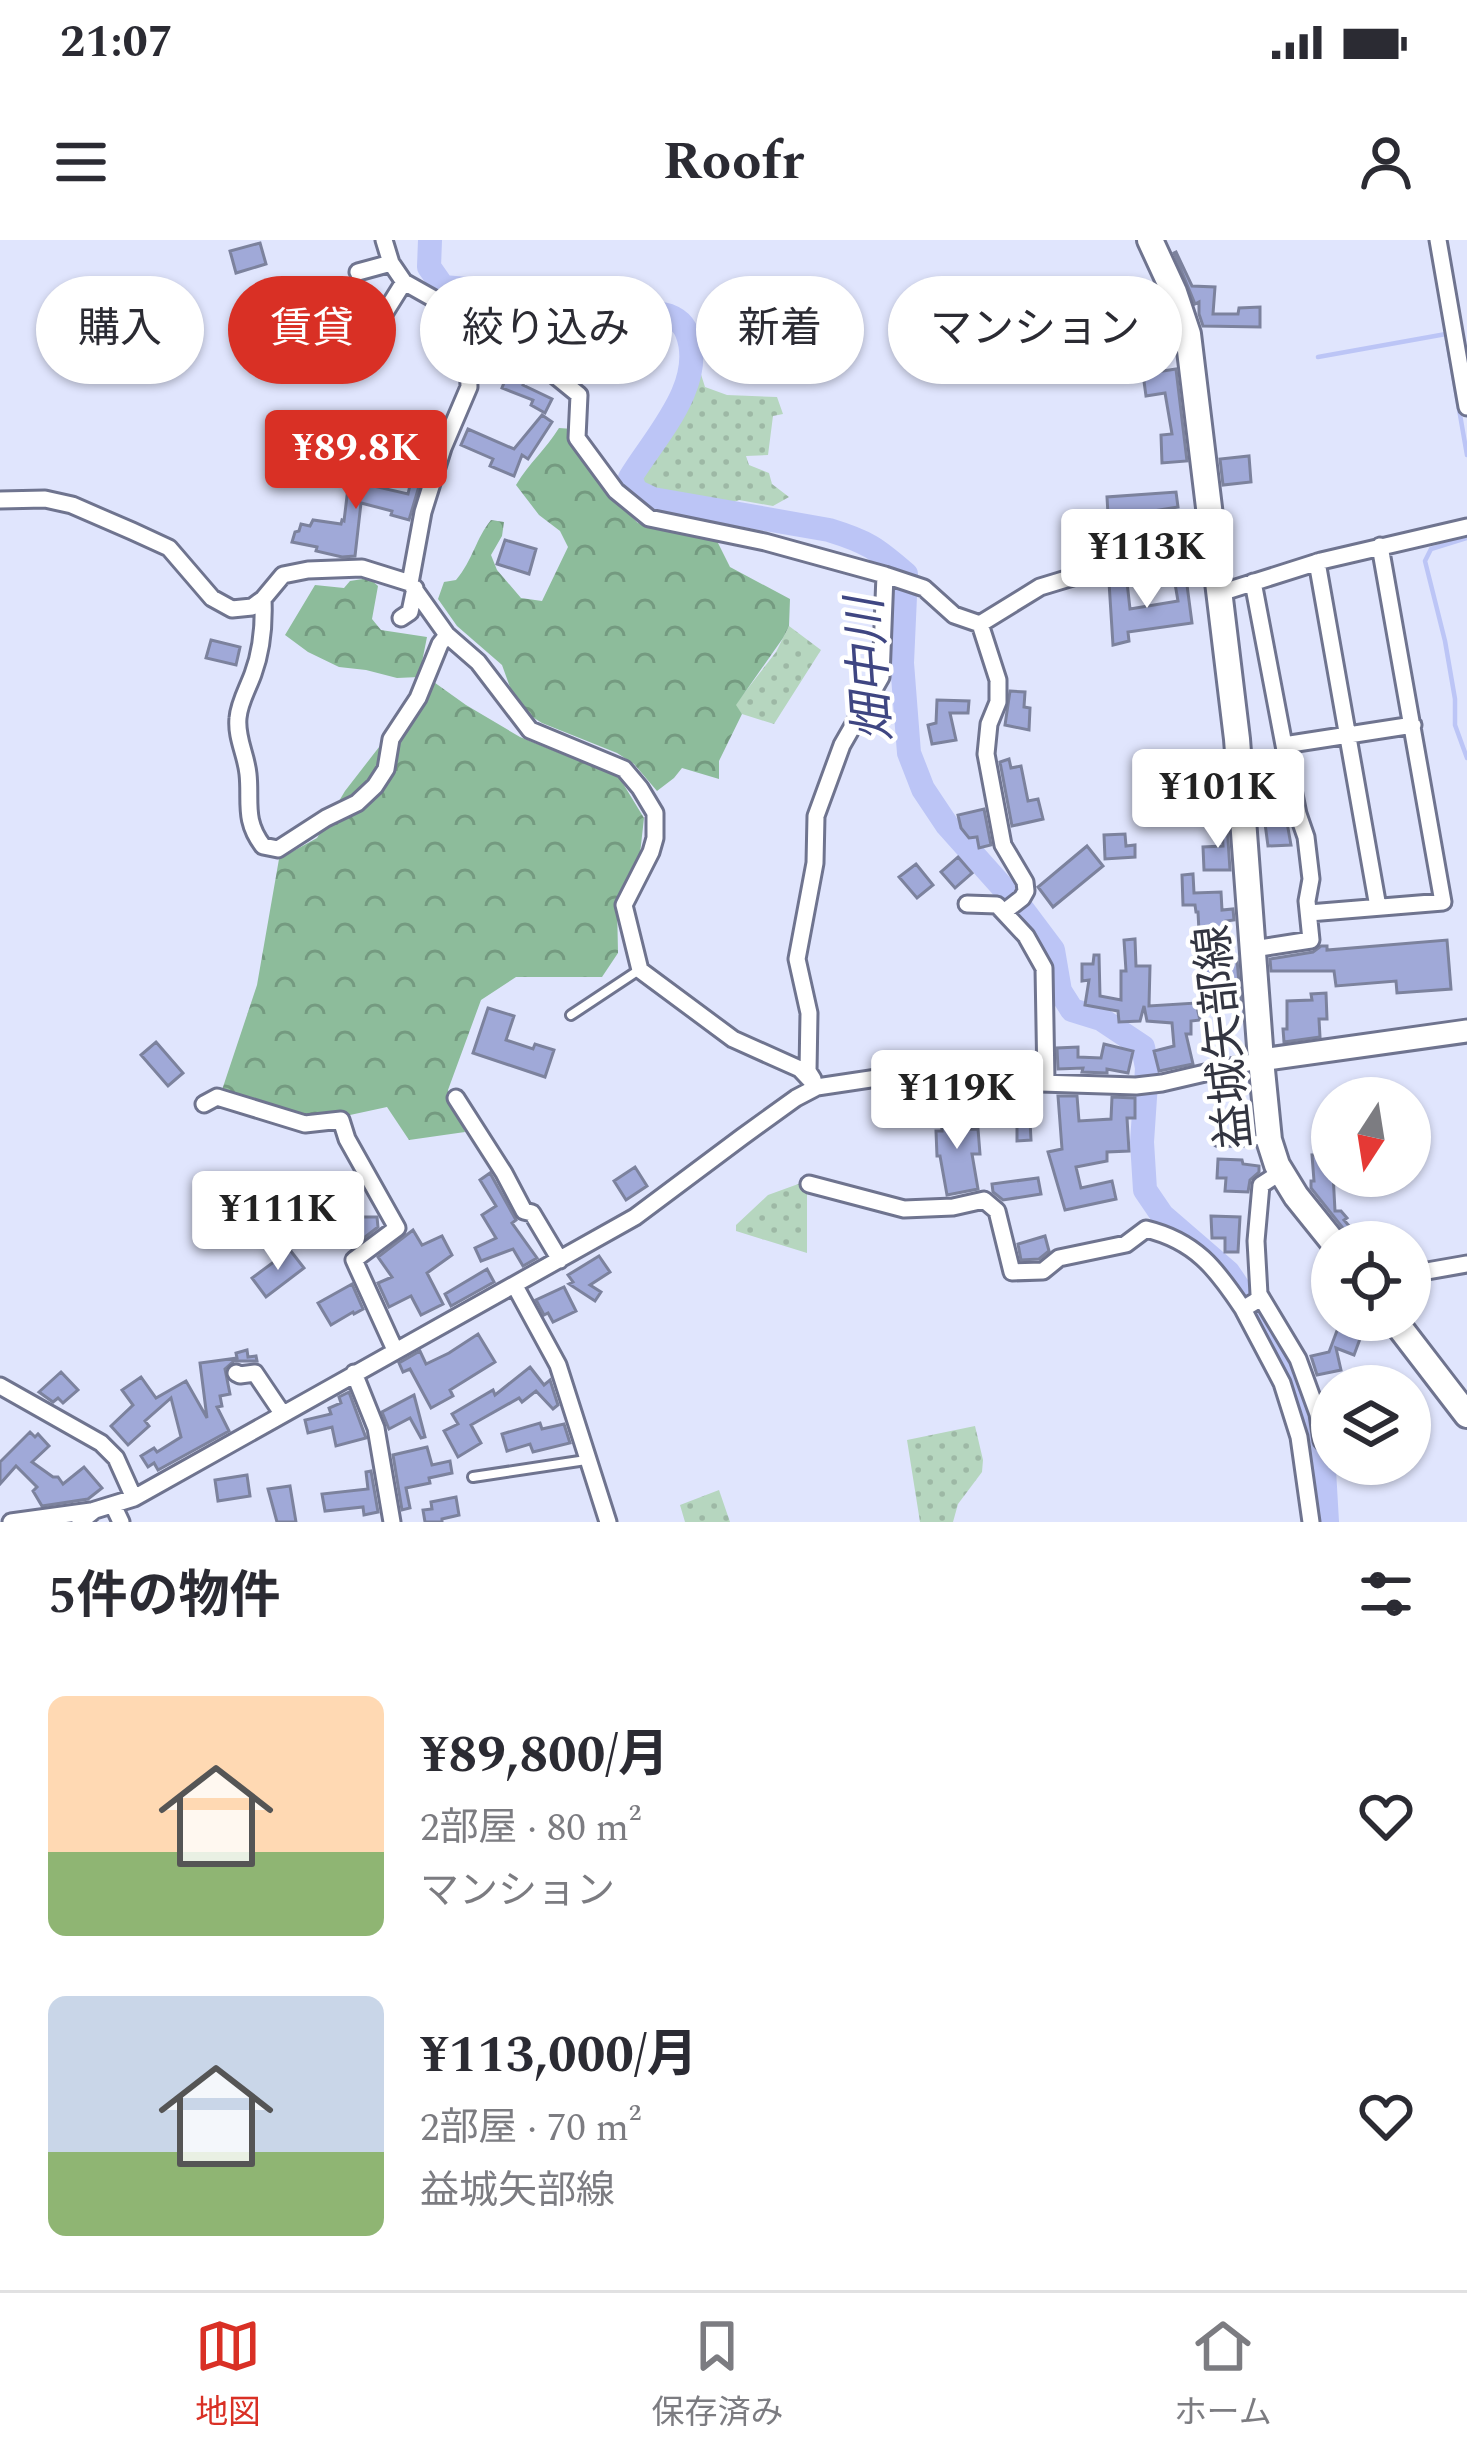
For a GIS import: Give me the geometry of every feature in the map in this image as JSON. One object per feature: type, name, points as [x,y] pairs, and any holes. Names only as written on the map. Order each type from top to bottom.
[{"type":"main road","name":"益城矢部線","points":[[1150,240],[1188,334],[1239,760],[1270,1140],[1281,1172],[1316,1221]]},
{"type":"main road","points":[[1410,1341],[1467,1415]]},
{"type":"street","points":[[384,240],[404,282],[420,291]]},
{"type":"street","points":[[1438,240],[1467,407]]},
{"type":"street","points":[[358,272],[391,263]]},
{"type":"street","points":[[396,294],[404,282]]},
{"type":"street","points":[[401,618],[410,612],[413,556],[430,490],[469,384]]},
{"type":"street","points":[[566,384],[579,395],[577,438],[616,491],[649,518],[765,542],[888,576],[924,588],[954,615],[980,624]]},
{"type":"street","points":[[0,500],[45,499],[72,505],[169,548],[212,598],[232,609],[252,607],[283,574],[308,570],[362,568],[412,586],[447,635],[489,674],[530,730],[624,769],[656,813],[651,852],[624,905],[640,970],[733,1040],[800,1069],[817,1087]]},
{"type":"street","points":[[1220,593],[1317,562],[1467,527]]},
{"type":"street","points":[[1309,913],[1443,902],[1380,546]]},
{"type":"street","points":[[980,624],[1040,587],[1096,570],[1214,554]]},
{"type":"street","points":[[1317,562],[1378,907]]},
{"type":"street","points":[[817,1087],[808,1071],[808,1013],[796,959],[815,863],[816,816],[842,745],[881,677],[888,576]]},
{"type":"street","points":[[1253,582],[1311,879],[1307,902],[1311,940],[1253,949]]},
{"type":"street","points":[[263,599],[264,622],[255,669],[238,711],[237,734],[249,777],[251,823],[262,846],[278,849],[357,803],[375,786],[386,769],[392,739],[418,698],[447,635]]},
{"type":"street","points":[[980,624],[998,680],[986,754],[1003,845],[1026,891],[1012,906]]},
{"type":"street","points":[[1284,745],[1413,724]]},
{"type":"street","points":[[967,904],[1012,906]]},
{"type":"street","points":[[1012,906],[1044,968],[1046,1082]]},
{"type":"street","points":[[11,1522],[95,1510],[134,1498],[635,1217],[817,1087],[877,1078],[1136,1086],[1261,1060],[1467,1030]]},
{"type":"street","points":[[204,1104],[218,1097],[305,1124],[341,1120],[397,1228],[354,1260],[395,1350]]},
{"type":"street","points":[[456,1098],[524,1211],[532,1213],[560,1260]]},
{"type":"street","points":[[1281,1172],[1261,1185],[1252,1304],[1293,1419],[1311,1522]]},
{"type":"street","points":[[809,1184],[904,1209],[984,1200],[997,1211],[1012,1272],[1043,1271],[1059,1258],[1126,1244],[1146,1229],[1167,1234],[1188,1244],[1252,1304],[1298,1359],[1311,1395]]},
{"type":"street","points":[[1431,1270],[1467,1264]]},
{"type":"street","points":[[515,1286],[558,1365],[608,1522]]},
{"type":"street","points":[[236,1373],[255,1373],[282,1413]]},
{"type":"street","points":[[354,1373],[376,1428],[392,1522]]},
{"type":"street","points":[[0,1385],[101,1443],[116,1459],[134,1498]]},
{"type":"street","points":[[112,1505],[121,1522]]},
{"type":"street","points":[[80,1522],[95,1510]]},
{"type":"lane","points":[[571,1015],[640,970]]},
{"type":"lane","points":[[1218,1141],[1270,1140]]},
{"type":"lane","points":[[473,1477],[588,1460]]},
{"type":"green space","points":[[695,371],[696,384],[727,395],[777,397],[783,414],[773,416],[768,455],[746,456],[749,465],[769,473],[772,484],[789,497],[773,506],[739,500],[725,506],[639,489],[636,478],[689,393]]},
{"type":"green space","points":[[559,428],[573,429],[617,503],[638,523],[717,541],[730,567],[790,599],[789,626],[783,638],[736,705],[742,714],[719,761],[719,779],[682,768],[657,791],[634,764],[617,753],[526,713],[502,665],[457,626],[438,599],[444,582],[456,580],[462,572],[491,520],[504,522],[491,555],[497,570],[521,598],[542,601],[568,547],[560,531],[539,515],[516,485]]},
{"type":"green space","points":[[369,578],[378,586],[372,619],[381,630],[427,637],[419,677],[397,678],[339,667],[285,635],[315,585],[344,588],[350,581]]},
{"type":"green space","points":[[789,626],[821,650],[774,724],[742,714],[735,705],[776,652]]},
{"type":"green space","points":[[431,680],[520,737],[619,777],[644,818],[640,854],[617,904],[618,953],[602,977],[516,977],[481,1000],[448,1090],[465,1132],[409,1140],[387,1107],[350,1115],[297,1117],[222,1090],[257,985],[279,859],[317,838],[345,791]]},
{"type":"green space","points":[[801,1183],[807,1189],[807,1253],[736,1231],[736,1225],[768,1195]]},
{"type":"green space","points":[[975,1426],[982,1472],[958,1504],[953,1522],[920,1522],[907,1440]]},
{"type":"green space","points":[[719,1490],[730,1522],[685,1522],[680,1505]]},
{"type":"building","points":[[260,243],[266,264],[236,273],[230,251]]},
{"type":"building","points":[[1176,252],[1192,286],[1215,287],[1213,314],[1238,314],[1239,308],[1260,307],[1260,327],[1203,326],[1199,302],[1195,304]]},
{"type":"building","points":[[504,384],[523,384],[552,399],[545,413],[531,405],[533,400],[502,388]]},
{"type":"building","points":[[1144,384],[1178,384],[1187,461],[1162,463],[1161,435],[1172,434],[1165,393],[1146,396]]},
{"type":"building","points":[[542,415],[552,422],[528,459],[522,455],[514,476],[490,466],[493,459],[461,445],[468,429],[514,449]]},
{"type":"building","points":[[1249,456],[1251,482],[1223,485],[1220,459]]},
{"type":"building","points":[[361,459],[379,463],[373,486],[408,494],[411,481],[420,483],[409,520],[361,503],[355,556],[342,557],[292,542],[301,524],[344,521],[350,463],[359,465]]},
{"type":"building","points":[[1176,492],[1178,507],[1135,517],[1135,513],[1108,514],[1107,497]]},
{"type":"building","points":[[505,540],[536,549],[529,574],[497,564]]},
{"type":"building","points":[[1185,570],[1192,623],[1128,632],[1129,641],[1113,645],[1109,582],[1127,582],[1130,609],[1178,601],[1173,572]]},
{"type":"building","points":[[211,640],[240,647],[236,665],[206,658]]},
{"type":"building","points":[[1010,691],[1025,692],[1029,730],[1005,725]]},
{"type":"building","points":[[937,700],[969,701],[968,713],[950,713],[956,740],[932,744],[928,725],[936,723]]},
{"type":"building","points":[[1009,759],[1011,768],[1021,766],[1028,801],[1038,799],[1043,819],[1012,826],[1000,762]]},
{"type":"building","points":[[1283,800],[1291,845],[1268,846],[1262,801]]},
{"type":"building","points":[[984,809],[991,845],[979,848],[977,837],[969,838],[961,828],[958,815]]},
{"type":"building","points":[[1226,809],[1230,870],[1204,870],[1203,847],[1223,846],[1221,810]]},
{"type":"building","points":[[1125,834],[1126,846],[1135,845],[1135,857],[1105,859],[1104,835]]},
{"type":"building","points":[[1087,846],[1103,866],[1053,907],[1038,887]]},
{"type":"building","points":[[958,857],[972,873],[955,888],[941,872]]},
{"type":"building","points":[[916,864],[933,885],[917,898],[899,877]]},
{"type":"building","points":[[1193,874],[1194,893],[1221,892],[1222,910],[1233,909],[1234,920],[1226,921],[1229,959],[1237,959],[1241,1008],[1203,1011],[1198,912],[1195,905],[1183,905],[1182,875]]},
{"type":"building","points":[[1135,939],[1136,966],[1150,966],[1149,1006],[1196,1003],[1200,1020],[1191,1021],[1191,1034],[1186,1034],[1193,1064],[1159,1071],[1154,1051],[1174,1046],[1172,1023],[1147,1021],[1144,1006],[1140,1021],[1119,1022],[1118,1011],[1085,1005],[1089,980],[1082,981],[1082,964],[1093,964],[1094,955],[1099,955],[1100,996],[1121,1000],[1124,940]]},
{"type":"building","points":[[1447,940],[1451,989],[1397,993],[1396,981],[1336,986],[1334,971],[1271,971],[1270,959],[1313,952],[1321,946],[1327,950]]},
{"type":"building","points":[[1326,993],[1327,1019],[1319,1019],[1320,1037],[1284,1042],[1287,1001],[1312,1000],[1311,994]]},
{"type":"building","points":[[488,1008],[514,1016],[506,1040],[554,1050],[545,1077],[473,1053]]},
{"type":"building","points":[[156,1042],[183,1073],[168,1086],[141,1055]]},
{"type":"building","points":[[1104,1044],[1133,1051],[1128,1073],[1058,1069],[1057,1048],[1078,1047],[1078,1057],[1101,1058]]},
{"type":"building","points":[[940,1095],[951,1095],[953,1130],[978,1129],[980,1154],[972,1154],[978,1189],[947,1195],[937,1156],[936,1131],[942,1131]]},
{"type":"building","points":[[1058,1096],[1077,1096],[1079,1121],[1111,1119],[1112,1097],[1135,1098],[1135,1118],[1127,1118],[1129,1151],[1107,1152],[1107,1161],[1076,1167],[1081,1188],[1112,1181],[1116,1199],[1065,1210],[1048,1152],[1062,1149]]},
{"type":"building","points":[[1029,1102],[1031,1140],[1017,1141],[1017,1117],[1001,1118],[1001,1104]]},
{"type":"building","points":[[1218,1159],[1259,1166],[1248,1192],[1225,1191],[1226,1178],[1217,1178]]},
{"type":"building","points":[[635,1167],[647,1186],[626,1200],[614,1181]]},
{"type":"building","points":[[490,1173],[516,1220],[512,1223],[537,1258],[523,1266],[513,1249],[481,1261],[475,1248],[496,1238],[482,1215],[496,1206],[480,1180]]},
{"type":"building","points":[[1038,1178],[1041,1194],[1003,1200],[993,1192],[992,1184]]},
{"type":"building","points":[[354,1183],[361,1188],[362,1217],[377,1217],[378,1227],[360,1241],[305,1245],[298,1213],[321,1208],[320,1184]]},
{"type":"building","points":[[1318,1197],[1334,1197],[1335,1211],[1347,1218],[1337,1221]]},
{"type":"building","points":[[1211,1216],[1240,1217],[1238,1252],[1225,1252],[1225,1238],[1212,1238]]},
{"type":"building","points":[[413,1230],[422,1245],[442,1236],[452,1255],[427,1273],[443,1304],[421,1315],[411,1296],[389,1307],[378,1283],[392,1277],[378,1257]]},
{"type":"building","points":[[1045,1236],[1049,1251],[1039,1259],[1021,1260],[1018,1244]]},
{"type":"building","points":[[290,1250],[304,1268],[266,1297],[252,1278]]},
{"type":"building","points":[[599,1256],[610,1272],[590,1285],[601,1292],[595,1301],[569,1284],[573,1282],[568,1275]]},
{"type":"building","points":[[487,1269],[494,1282],[451,1306],[445,1294]]},
{"type":"building","points":[[352,1284],[363,1309],[331,1325],[318,1303]]},
{"type":"building","points":[[564,1287],[576,1311],[553,1322],[536,1300]]},
{"type":"building","points":[[478,1334],[495,1362],[431,1408],[410,1369],[403,1372],[399,1363],[420,1351],[426,1364]]},
{"type":"building","points":[[1333,1341],[1359,1341],[1354,1355],[1336,1348],[1340,1365],[1314,1365],[1311,1356],[1329,1352]]},
{"type":"building","points":[[247,1350],[248,1357],[256,1356],[257,1361],[234,1361],[225,1369],[230,1394],[220,1396],[222,1406],[217,1407],[229,1431],[158,1470],[154,1463],[148,1467],[141,1456],[181,1437],[171,1398],[145,1421],[149,1426],[128,1445],[111,1426],[133,1405],[122,1390],[141,1377],[156,1398],[186,1381],[207,1418],[200,1363],[237,1358],[236,1353]]},
{"type":"building","points":[[530,1367],[544,1385],[550,1380],[558,1405],[553,1409],[536,1391],[522,1402],[519,1398],[471,1425],[481,1443],[458,1457],[444,1431],[458,1424],[452,1414],[493,1390],[495,1395]]},
{"type":"building","points":[[61,1372],[78,1390],[63,1403],[39,1392]]},
{"type":"building","points":[[349,1392],[366,1438],[336,1446],[332,1427],[308,1433],[305,1420],[331,1414],[329,1408]]},
{"type":"building","points":[[414,1395],[425,1437],[421,1438],[410,1418],[389,1429],[382,1412]]},
{"type":"building","points":[[540,1423],[542,1429],[564,1424],[570,1443],[533,1452],[530,1444],[507,1451],[502,1434]]},
{"type":"building","points":[[30,1432],[49,1446],[32,1462],[63,1484],[84,1467],[102,1488],[88,1499],[42,1506],[33,1491],[37,1487],[16,1466],[0,1484],[0,1462]]},
{"type":"building","points":[[427,1447],[432,1465],[450,1461],[452,1473],[406,1488],[410,1508],[402,1510],[393,1455]]},
{"type":"building","points":[[371,1471],[378,1512],[364,1515],[363,1507],[325,1511],[322,1494],[368,1489],[366,1472]]},
{"type":"building","points":[[247,1475],[250,1496],[218,1501],[215,1480]]},
{"type":"building","points":[[290,1486],[296,1522],[277,1522],[268,1489]]},
{"type":"building","points":[[456,1497],[459,1515],[425,1522],[423,1510],[432,1509],[431,1502]]},
{"type":"waterway","name":"畑中川","points":[[430,240],[429,267],[443,287],[552,301],[585,318],[657,313],[682,325],[691,352],[690,372],[675,410],[630,478],[636,491],[653,499],[829,530],[871,547],[906,574],[902,663],[909,753],[923,789],[947,825],[1053,950],[1060,991],[1072,1010],[1101,1019],[1143,1047],[1147,1068],[1142,1142],[1145,1190],[1162,1215],[1228,1272],[1309,1405],[1324,1470],[1327,1522]]},
{"type":"waterway","points":[[1318,357],[1446,334],[1467,455]]},
{"type":"waterway","points":[[1467,538],[1431,549],[1425,561],[1445,641],[1455,725],[1467,758]]}]
